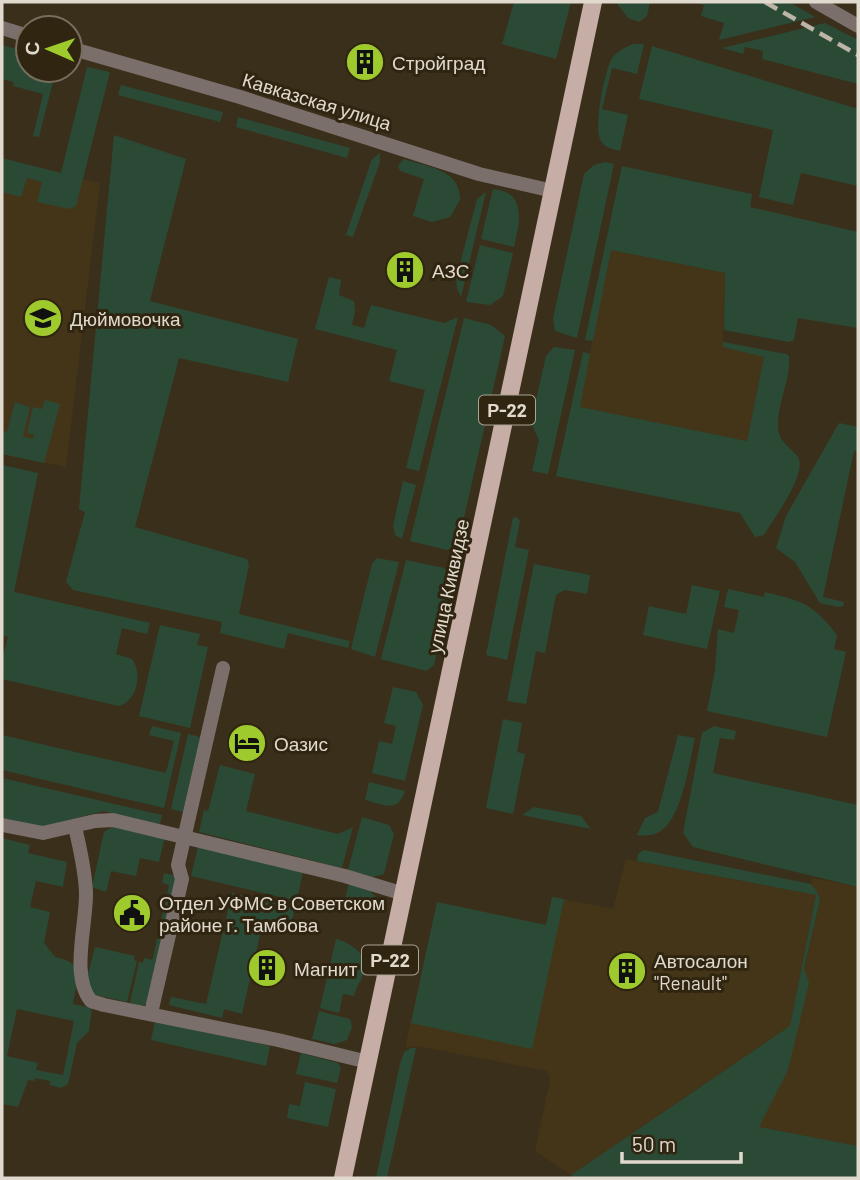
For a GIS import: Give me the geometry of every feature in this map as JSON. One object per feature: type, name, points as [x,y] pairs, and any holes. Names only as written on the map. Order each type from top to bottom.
[{"type":"main road","name":"улица Киквидзе","points":[[343,1178],[593,2]]},
{"type":"street","points":[[816,2],[858,26]]},
{"type":"street","name":"Кавказская улица","points":[[84,52],[265,104],[479,174],[553,191]]},
{"type":"street","points":[[151,1013],[182,879],[178,865],[223,668]]},
{"type":"street","points":[[2,825],[43,833],[104,819],[113,820],[345,876],[404,894]]},
{"type":"street","points":[[75,827],[85,875],[81,968],[87,996],[97,1004],[144,1014],[151,1013],[368,1062]]},
{"type":"shaded area","name":"Дюймовочка","points":[[2,158],[100,183],[66,467],[2,454]]},
{"type":"shaded area","points":[[611,250],[725,273],[723,347],[764,356],[747,441],[579,407]]},
{"type":"shaded area","points":[[626,859],[816,895],[790,1026],[571,1175],[535,1151],[550,1080],[547,1071],[417,1046],[405,1048],[437,902],[546,925],[552,897],[613,909]]},
{"type":"shaded area","points":[[813,878],[858,887],[858,1146],[758,1127],[788,1070],[804,969],[820,900],[811,884]]},
{"type":"green space","points":[[514,2],[571,2],[556,59],[502,44]]},
{"type":"green space","points":[[616,2],[650,2],[647,16],[639,22],[628,18]]},
{"type":"green space","points":[[692,2],[789,2],[815,17],[719,40],[724,23],[701,16],[704,5]]},
{"type":"green space","points":[[825,23],[858,40],[858,84],[762,59],[763,51],[745,47],[743,54],[722,48]]},
{"type":"green space","points":[[633,44],[644,44],[637,74],[612,68],[602,109],[628,115],[620,151],[607,147],[601,141],[599,114],[611,60],[617,52]]},
{"type":"green space","points":[[2,45],[14,48],[14,82],[2,79]]},
{"type":"green space","points":[[652,46],[858,109],[858,186],[801,173],[793,205],[759,197],[773,130],[639,99]]},
{"type":"green space","points":[[87,67],[110,72],[76,206],[70,209],[37,202],[42,182],[27,178],[21,197],[2,192],[2,158],[61,173]]},
{"type":"green space","points":[[14,82],[52,84],[39,137],[33,136],[43,94],[13,86]]},
{"type":"green space","points":[[121,85],[223,112],[220,122],[118,95]]},
{"type":"green space","points":[[238,117],[350,148],[347,158],[236,127]]},
{"type":"green space","points":[[114,135],[186,159],[150,301],[298,339],[288,382],[179,358],[135,527],[247,559],[249,565],[239,614],[350,641],[348,648],[288,633],[284,649],[220,633],[222,622],[73,590],[66,582],[85,512],[79,509]]},
{"type":"green space","points":[[380,153],[380,162],[353,237],[346,235],[372,159]]},
{"type":"green space","points":[[404,159],[441,171],[455,182],[460,200],[450,217],[432,222],[413,216],[424,179],[400,171],[398,166]]},
{"type":"green space","points":[[605,162],[614,164],[577,338],[555,331],[553,319],[584,174],[594,165]]},
{"type":"green space","points":[[622,166],[752,194],[750,207],[858,232],[858,328],[798,318],[794,340],[789,342],[724,330],[725,273],[611,250],[593,341],[585,340]]},
{"type":"green space","points":[[493,189],[504,191],[512,196],[516,203],[519,219],[514,247],[481,239]]},
{"type":"green space","points":[[486,192],[461,297],[456,279],[477,199]]},
{"type":"green space","points":[[480,245],[513,253],[503,296],[490,305],[466,302]]},
{"type":"green space","points":[[329,277],[341,280],[339,295],[354,301],[352,325],[364,328],[371,305],[444,323],[458,317],[419,471],[406,468],[425,390],[389,381],[397,350],[315,329]]},
{"type":"green space","points":[[464,318],[491,325],[505,336],[459,540],[457,545],[447,550],[410,541]]},
{"type":"green space","points":[[723,342],[789,356],[788,374],[778,417],[779,431],[782,440],[798,457],[800,464],[794,485],[764,535],[755,537],[740,513],[556,476],[583,352],[590,354],[580,407],[747,441],[764,357],[723,347]]},
{"type":"green space","points":[[554,347],[575,350],[548,474],[532,471],[539,440],[531,423],[546,356]]},
{"type":"green space","points":[[45,400],[60,404],[44,463],[2,454],[2,431],[7,432],[15,402],[30,407],[23,436],[33,439],[34,435],[27,433],[33,407],[42,409]]},
{"type":"green space","points":[[839,423],[858,427],[858,451],[854,451],[823,597],[844,602],[843,606],[838,607],[820,603],[795,562],[776,548],[786,516]]},
{"type":"green space","points":[[2,465],[38,473],[14,592],[150,623],[147,634],[122,628],[116,654],[132,659],[137,672],[134,693],[125,703],[119,706],[2,679],[2,660],[8,637],[2,635]]},
{"type":"green space","points":[[403,481],[416,485],[402,539],[395,535],[393,526]]},
{"type":"green space","points":[[517,517],[520,521],[515,547],[529,550],[507,660],[486,655],[512,522],[513,518]]},
{"type":"green space","points":[[377,558],[399,562],[375,657],[351,649],[372,564]]},
{"type":"green space","points":[[406,560],[444,568],[451,578],[434,665],[426,671],[381,659]]},
{"type":"green space","points":[[534,564],[590,575],[587,594],[565,590],[556,595],[545,653],[536,651],[526,704],[507,701]]},
{"type":"green space","points":[[692,585],[720,591],[707,649],[643,635],[649,606],[686,614]]},
{"type":"green space","points":[[728,589],[764,597],[765,592],[798,601],[821,616],[837,635],[834,649],[846,652],[827,737],[707,711],[715,670],[718,629],[734,633],[739,610],[724,607]]},
{"type":"green space","points":[[160,625],[200,634],[197,645],[208,647],[190,728],[139,716]]},
{"type":"green space","points":[[393,687],[416,692],[423,705],[405,781],[372,773],[379,741],[392,744],[396,726],[384,723]]},
{"type":"green space","points":[[503,719],[522,723],[517,752],[525,754],[513,814],[486,808]]},
{"type":"green space","points":[[152,726],[181,733],[164,808],[2,770],[2,735],[166,773],[174,741],[149,735]]},
{"type":"green space","points":[[714,726],[736,731],[734,740],[720,738],[713,773],[858,805],[858,887],[693,847],[683,833],[702,733]]},
{"type":"green space","points":[[188,734],[200,737],[183,812],[171,809]]},
{"type":"green space","points":[[678,735],[695,738],[679,803],[667,826],[654,834],[637,835],[645,818],[658,812]]},
{"type":"green space","points":[[220,765],[255,774],[246,811],[338,834],[353,827],[342,868],[199,832],[204,810],[208,811]]},
{"type":"green space","points":[[2,778],[162,815],[160,824],[103,811],[40,828],[2,819]]},
{"type":"green space","points":[[369,782],[405,791],[394,805],[378,804],[365,800]]},
{"type":"green space","points":[[534,807],[581,816],[591,829],[522,815]]},
{"type":"green space","points":[[362,817],[389,825],[394,834],[384,874],[372,877],[348,870]]},
{"type":"green space","points":[[114,826],[165,837],[159,862],[140,858],[136,876],[111,871],[106,892],[92,887],[104,832]]},
{"type":"green space","points":[[2,838],[30,845],[28,853],[67,862],[63,887],[36,881],[30,907],[50,912],[44,943],[55,957],[71,963],[75,968],[77,979],[73,1004],[92,1008],[89,1031],[77,1043],[68,1084],[61,1088],[50,1085],[50,1081],[35,1078],[34,1081],[28,1080],[18,1107],[2,1104]],"holes":[[[17,1009],[74,1021],[63,1075],[36,1070],[38,1063],[7,1056]]]},
{"type":"green space","points":[[198,847],[303,871],[297,901],[191,876]]},
{"type":"green space","points":[[644,850],[811,884],[817,892],[820,900],[804,968],[809,983],[788,1070],[759,1127],[858,1146],[858,1178],[576,1178],[571,1175],[790,1026],[816,895],[637,861],[638,854]]},
{"type":"green space","points":[[164,873],[177,876],[148,1003],[142,1006],[130,1003],[139,962],[143,963],[144,958],[152,960],[153,957],[169,885],[162,883]]},
{"type":"green space","points":[[349,882],[369,890],[376,897],[374,903],[352,911],[343,910]]},
{"type":"green space","points":[[232,893],[295,908],[290,928],[263,922],[242,1014],[224,1009],[222,1018],[169,1005],[171,997],[206,1004]]},
{"type":"green space","points":[[552,897],[564,899],[532,1049],[411,1023],[437,902],[546,925]]},
{"type":"green space","points":[[336,939],[358,951],[365,968],[354,996],[343,994],[339,1013],[320,1008]]},
{"type":"green space","points":[[95,947],[135,956],[134,960],[137,961],[127,1002],[91,994],[87,978]]},
{"type":"green space","points":[[319,1011],[350,1019],[352,1027],[347,1040],[335,1044],[312,1039]]},
{"type":"green space","points":[[155,1021],[270,1046],[266,1066],[151,1040]]},
{"type":"green space","points":[[416,1048],[387,1178],[376,1178],[400,1064],[404,1052]]},
{"type":"green space","points":[[301,1053],[338,1063],[341,1068],[337,1083],[296,1074]]},
{"type":"green space","points":[[305,1082],[336,1089],[328,1127],[287,1118],[289,1104],[300,1106]]},
{"type":"railway","points":[[765,2],[858,55]]},
{"type":"place","name":"Стройград","points":[[365,62]]},
{"type":"place","name":"АЗС","points":[[405,270]]},
{"type":"place","name":"Дюймовочка","points":[[43,318]]},
{"type":"place","name":"Оазис","points":[[247,743]]},
{"type":"place","name":"Отдел УФМС в Советском районе г. Тамбова","points":[[132,913]]},
{"type":"place","name":"Магнит","points":[[267,968]]},
{"type":"place","name":"Автосалон \"Renault\"","points":[[627,971]]}]
